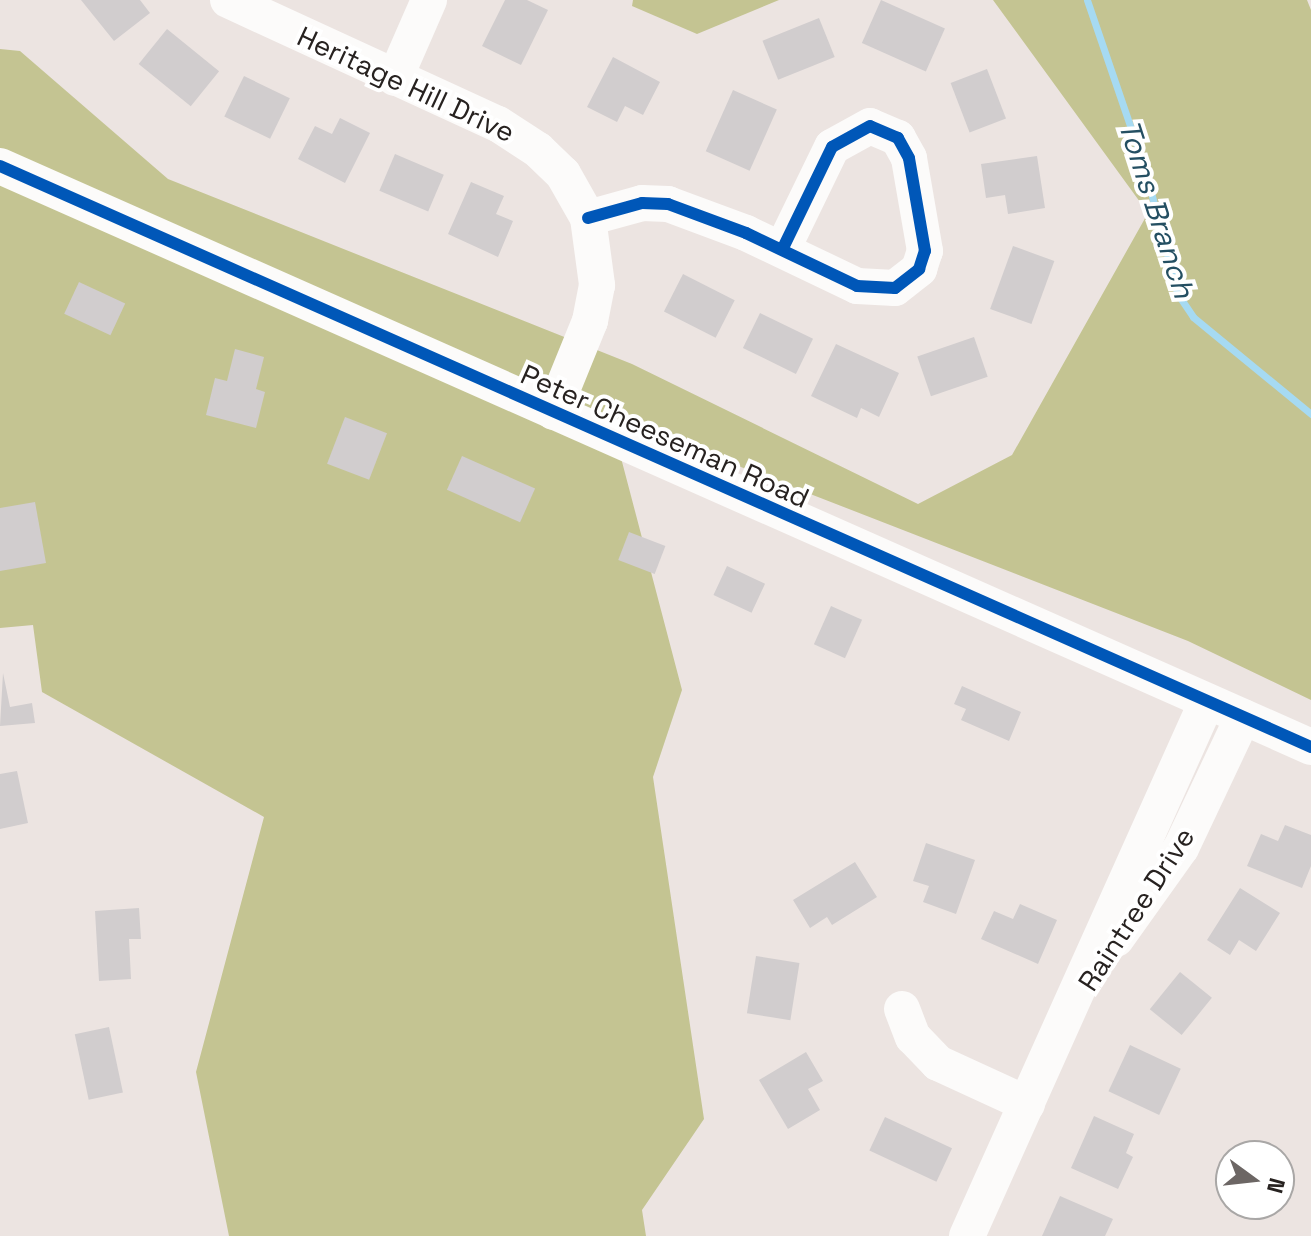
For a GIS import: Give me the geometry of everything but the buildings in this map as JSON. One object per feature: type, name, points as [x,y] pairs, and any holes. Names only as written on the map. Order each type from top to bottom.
[{"type":"street","name":"Heritage Hill Drive","points":[[228,0],[525,140],[563,174],[588,218],[596,253],[594,302],[553,412]]},
{"type":"street","points":[[395,78],[429,0]]},
{"type":"street","points":[[588,218],[625,206],[668,204],[782,250],[857,286],[883,290],[906,283],[919,269],[925,251],[909,158],[898,138],[870,126],[832,147],[782,250]]},
{"type":"street","name":"Peter Cheeseman Road","points":[[0,166],[1311,747]]},
{"type":"street","name":"Raintree Drive","points":[[967,1236],[1207,701]]},
{"type":"street","name":"Raintree Drive","points":[[1067,1014],[1181,848],[1243,717]]},
{"type":"street","points":[[902,1009],[913,1037],[938,1063],[1027,1104]]},
{"type":"green space","points":[[633,0],[779,0],[697,34],[632,6]]},
{"type":"green space","points":[[993,0],[1307,0],[1311,10],[1311,700],[1188,641],[610,416],[682,690],[653,777],[704,1119],[642,1210],[646,1236],[229,1236],[196,1072],[264,817],[42,692],[33,625],[0,628],[0,49],[20,51],[168,179],[632,364],[918,504],[1012,455],[1148,213]]},
{"type":"waterway","name":"Toms Branch","points":[[1087,0],[1145,169],[1177,293],[1193,317],[1311,414]]},
{"type":"cycle path","points":[[588,218],[642,203],[668,204],[746,233],[857,286],[895,288],[919,269],[925,251],[909,158],[898,138],[870,126],[832,147],[782,250]]},
{"type":"cycle path","points":[[0,166],[1311,747]]}]
